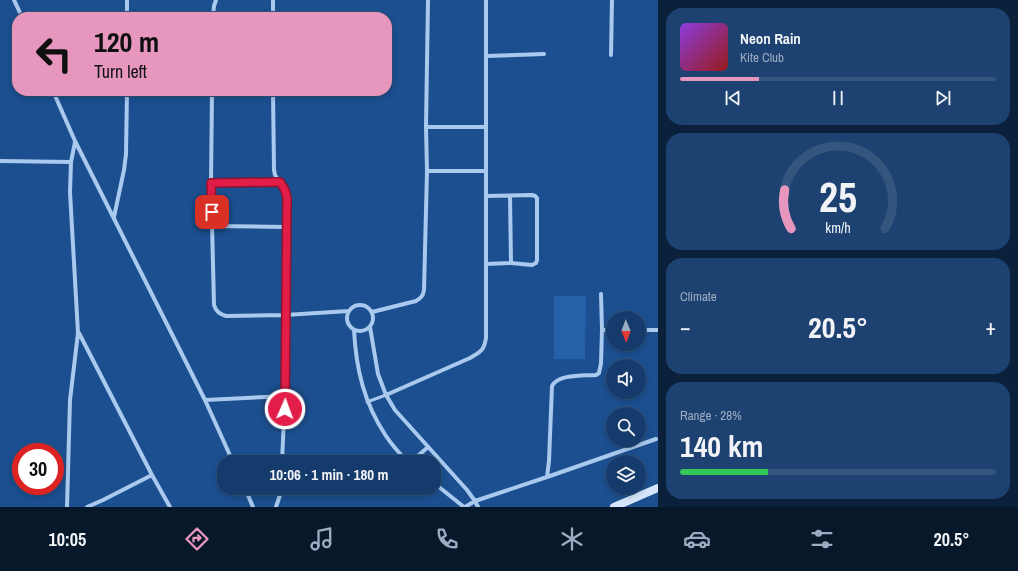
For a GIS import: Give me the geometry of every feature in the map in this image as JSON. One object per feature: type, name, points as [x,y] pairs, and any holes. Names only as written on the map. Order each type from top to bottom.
[{"type":"street","points":[[14,0],[20,12]]},
{"type":"street","points":[[127,0],[127,12]]},
{"type":"street","points":[[213,12],[216,0]]},
{"type":"street","points":[[273,0],[273,12]]},
{"type":"street","points":[[372,312],[416,301],[421,298],[424,290],[427,171],[426,128],[428,0]]},
{"type":"street","points":[[386,394],[470,358],[482,351],[484,347],[486,338],[486,0]]},
{"type":"street","points":[[611,55],[612,0]]},
{"type":"street","points":[[486,56],[544,54]]},
{"type":"street","points":[[55,96],[75,141],[205,400],[230,455]]},
{"type":"street","points":[[114,217],[126,154],[127,96]]},
{"type":"street","points":[[212,96],[211,183],[214,305],[216,310],[220,314],[226,316],[285,315],[349,311],[358,306],[363,306],[372,312],[373,323],[365,331],[360,332],[354,330],[350,327],[348,322],[347,316],[349,311]]},
{"type":"street","points":[[273,96],[274,170],[275,175],[285,190],[287,198],[285,396],[282,455]]},
{"type":"street","points":[[426,128],[486,127]]},
{"type":"street","points":[[67,507],[70,400],[78,333],[70,213],[71,162],[75,141]]},
{"type":"street","points":[[0,162],[71,162]]},
{"type":"street","points":[[427,171],[486,171]]},
{"type":"street","points":[[211,183],[280,182]]},
{"type":"street","points":[[486,196],[532,195],[537,198],[536,263],[532,265],[511,263],[486,264]]},
{"type":"street","points":[[510,196],[511,263]]},
{"type":"street","points":[[212,226],[286,227]]},
{"type":"street","points":[[547,476],[549,462],[552,386],[556,380],[563,378],[596,375],[599,373],[601,364],[602,330],[601,294]]},
{"type":"street","points":[[370,327],[378,374],[394,410],[459,481],[478,507]]},
{"type":"street","points":[[354,330],[355,349],[359,372],[367,402],[377,422],[397,451],[402,455]]},
{"type":"street","points":[[646,330],[658,330]]},
{"type":"street","points":[[78,333],[170,507]]},
{"type":"street","points":[[205,400],[285,396]]},
{"type":"street","points":[[441,489],[464,507],[475,501],[656,439]]},
{"type":"street","points":[[418,455],[428,447]]},
{"type":"street","points":[[87,507],[152,475]]},
{"type":"street","points":[[614,507],[658,488]]},
{"type":"street","points":[[248,495],[253,507]]},
{"type":"street","points":[[276,507],[280,495]]},
{"type":"lane","points":[[367,402],[386,394]]},
{"type":"shaded area","points":[[554,296],[586,296],[585,359],[554,359]]},
{"type":"route","points":[[212,212],[211,183],[280,182],[285,190],[287,198],[285,409]]}]
